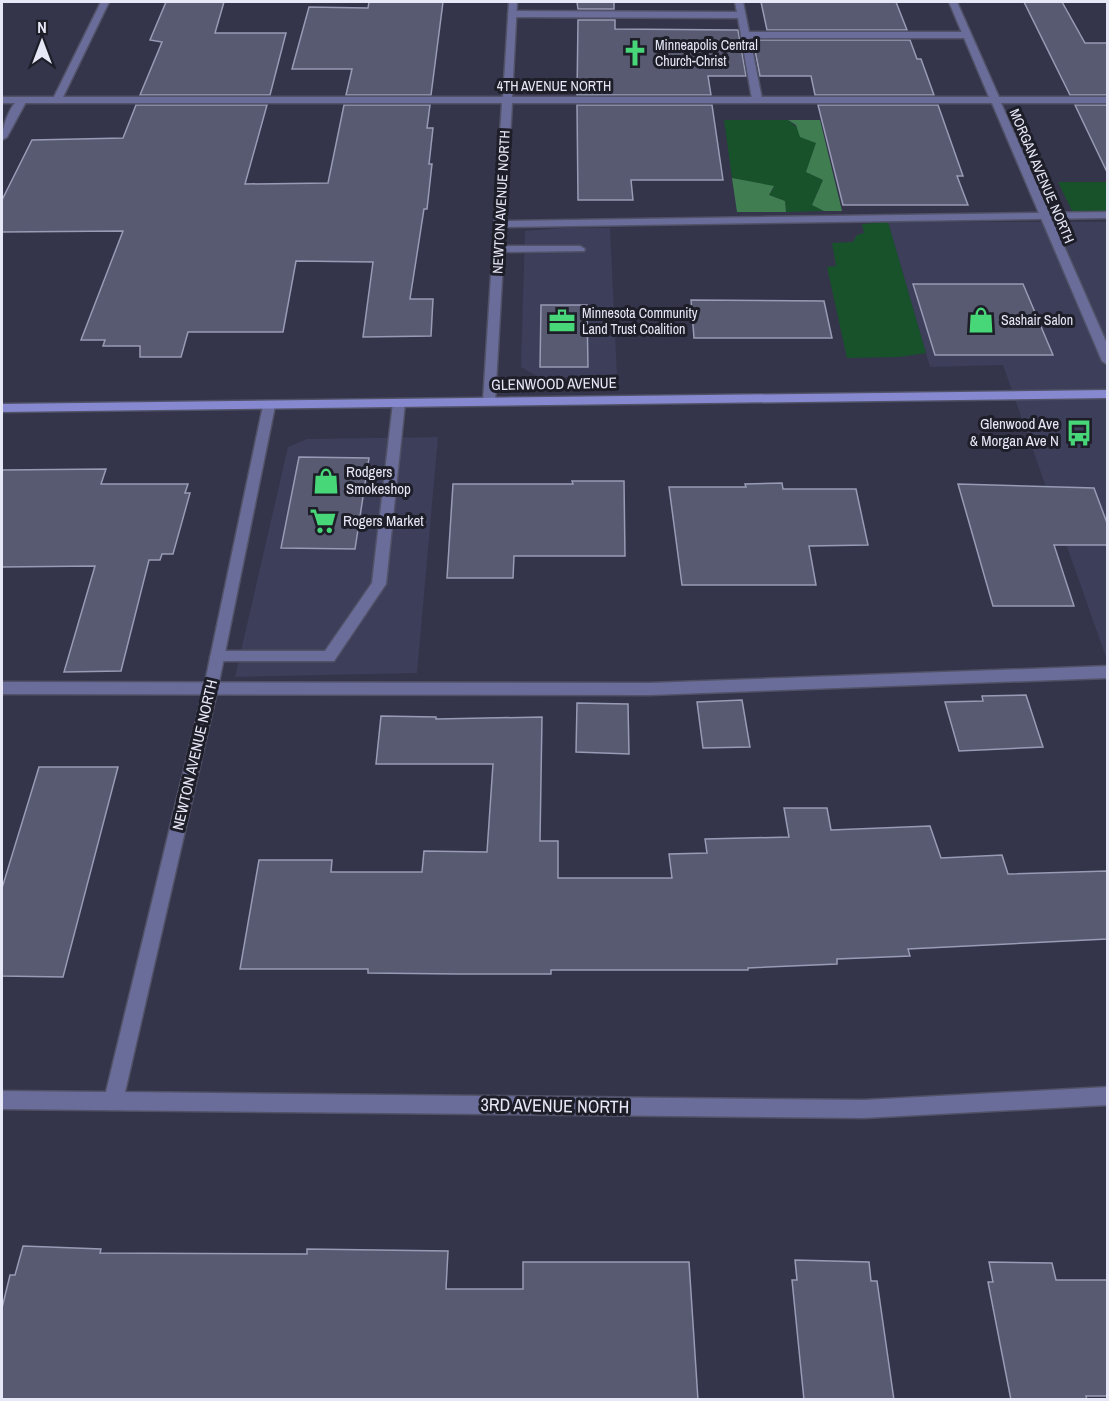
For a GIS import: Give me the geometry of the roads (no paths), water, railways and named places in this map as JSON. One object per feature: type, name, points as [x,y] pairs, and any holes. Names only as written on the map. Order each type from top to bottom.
[{"type":"street","points":[[57,100],[105,2]]},
{"type":"street","name":"NEWTON AVENUE NORTH","points":[[489,402],[513,2]]},
{"type":"street","points":[[739,2],[758,99]]},
{"type":"street","name":"MORGAN AVENUE NORTH","points":[[953,2],[1107,361]]},
{"type":"street","points":[[512,14],[741,15]]},
{"type":"street","points":[[745,35],[966,35]]},
{"type":"street","name":"4TH AVENUE NORTH","points":[[2,100],[1107,100]]},
{"type":"street","points":[[2,137],[22,100]]},
{"type":"street","points":[[500,224],[1043,214],[1107,215]]},
{"type":"street","points":[[499,249],[580,249]]},
{"type":"street","name":"GLENWOOD AVENUE","points":[[2,408],[1107,394]]},
{"type":"street","points":[[217,657],[329,657],[379,584],[399,404]]},
{"type":"street","name":"NEWTON AVENUE NORTH","points":[[113,1102],[211,687],[269,406]]},
{"type":"street","points":[[2,688],[650,689],[1107,672]]},
{"type":"street","name":"3RD AVENUE NORTH","points":[[2,1100],[864,1109],[1107,1096]]},
{"type":"place","name":"Minneapolis Central Church-Christ","points":[[635,53]]},
{"type":"place","name":"Sashair Salon","points":[[981,320]]},
{"type":"place","name":"Minnesota Community Land Trust Coalition","points":[[562,321]]},
{"type":"place","name":"Glenwood Ave & Morgan Ave N","points":[[1079,433]]},
{"type":"place","name":"Rodgers Smokeshop","points":[[326,481]]},
{"type":"place","name":"Rogers Market","points":[[323,521]]}]
